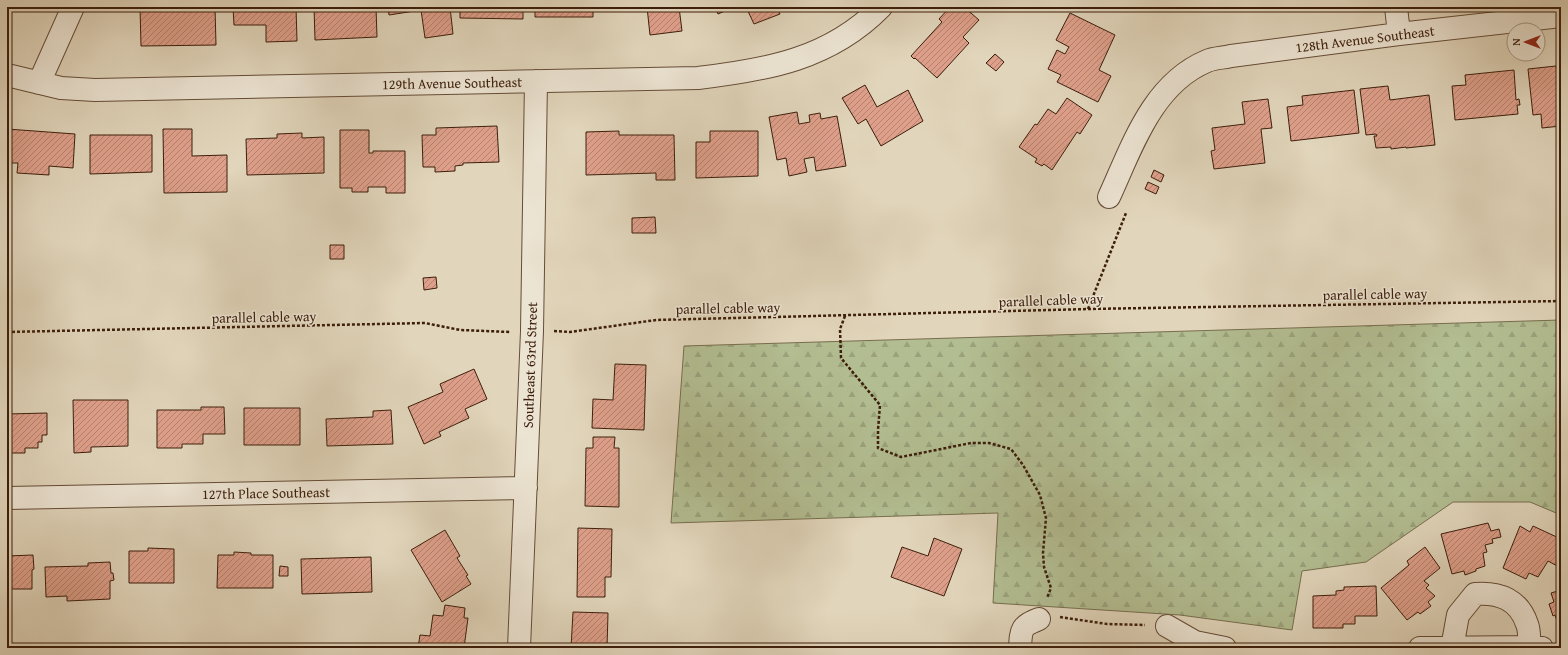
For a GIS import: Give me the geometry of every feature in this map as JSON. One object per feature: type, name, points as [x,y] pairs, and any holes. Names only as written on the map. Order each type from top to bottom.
[{"type":"street","points":[[39,83],[73,7]]},
{"type":"street","name":"129th Avenue Southeast","points":[[7,75],[61,88],[95,90],[698,78],[741,73],[787,63],[818,52],[845,36],[881,7]]},
{"type":"street","points":[[1396,7],[1399,34]]},
{"type":"street","name":"128th Avenue Southeast","points":[[1109,197],[1143,124],[1160,97],[1175,81],[1208,61],[1231,56],[1399,34],[1561,16]]},
{"type":"street","name":"Southeast 63rd Street","points":[[519,648],[532,323],[536,81]]},
{"type":"street","name":"127th Place Southeast","points":[[7,498],[526,488]]},
{"type":"street","points":[[1420,648],[1452,648],[1535,647],[1528,626],[1519,607],[1506,598],[1489,593],[1475,594],[1458,615],[1452,648]]},
{"type":"street","points":[[1020,648],[1022,629],[1026,624],[1048,618]]},
{"type":"street","points":[[1167,626],[1195,642],[1225,648]]},
{"type":"path","points":[[1088,309],[1127,211],[1109,197]]},
{"type":"path","name":"parallel cable way","points":[[550,331],[570,332],[656,320],[1088,309],[1561,301]]},
{"type":"path","points":[[845,316],[840,329],[841,358],[880,405],[878,448],[901,457],[971,443],[989,443],[1011,450],[1023,465],[1040,495],[1046,518],[1043,553],[1044,567],[1051,588],[1048,618],[1107,624],[1167,626]]},
{"type":"path","name":"parallel cable way","points":[[7,332],[425,323],[460,330],[514,332]]},
{"type":"green space","points":[[1561,320],[1561,515],[1530,502],[1453,502],[1366,562],[1302,571],[1292,630],[1180,615],[993,603],[998,513],[671,523],[684,346]]},
{"type":"building","points":[[140,7],[215,7],[216,45],[141,46]]},
{"type":"building","points":[[233,7],[296,7],[297,41],[266,42],[266,25],[234,25]]},
{"type":"building","points":[[314,7],[376,7],[377,37],[315,40]]},
{"type":"building","points":[[388,7],[450,7],[453,34],[425,38],[421,10],[389,15]]},
{"type":"building","points":[[460,7],[523,7],[523,19],[460,18]]},
{"type":"building","points":[[535,7],[593,7],[593,17],[535,17]]},
{"type":"building","points":[[647,7],[679,7],[682,31],[650,35]]},
{"type":"building","points":[[715,7],[734,7],[718,14]]},
{"type":"building","points":[[746,7],[777,7],[780,14],[754,24]]},
{"type":"building","points":[[950,7],[964,7],[979,20],[963,37],[969,43],[937,78],[911,56],[942,22],[939,19]]},
{"type":"building","points":[[1070,13],[1115,35],[1099,70],[1111,76],[1098,102],[1057,82],[1061,75],[1048,69],[1057,50],[1065,54],[1069,47],[1056,40]]},
{"type":"building","points":[[995,54],[1004,62],[996,71],[986,63]]},
{"type":"building","points":[[1556,66],[1558,81],[1561,80],[1561,126],[1542,128],[1541,114],[1533,115],[1528,69]]},
{"type":"building","points":[[1514,70],[1516,100],[1519,99],[1520,105],[1517,105],[1518,114],[1455,120],[1452,86],[1466,85],[1465,75]]},
{"type":"building","points":[[865,85],[877,107],[908,90],[923,121],[881,146],[866,119],[858,124],[842,98]]},
{"type":"building","points":[[1388,86],[1390,100],[1429,95],[1435,145],[1391,149],[1391,147],[1376,148],[1374,136],[1377,136],[1376,134],[1366,135],[1360,89]]},
{"type":"building","points":[[1354,90],[1359,133],[1291,141],[1287,107],[1303,105],[1302,96]]},
{"type":"building","points":[[1067,98],[1092,115],[1080,134],[1077,132],[1052,170],[1044,164],[1042,166],[1035,162],[1037,159],[1019,147],[1035,124],[1037,125],[1048,109],[1056,114]]},
{"type":"building","points":[[1268,99],[1272,128],[1261,129],[1265,163],[1214,169],[1211,151],[1215,150],[1212,128],[1245,124],[1242,102]]},
{"type":"building","points":[[797,112],[799,124],[810,122],[809,115],[820,113],[821,119],[837,116],[846,166],[816,171],[814,157],[804,159],[807,172],[789,176],[786,158],[777,160],[769,117]]},
{"type":"building","points":[[497,126],[499,162],[463,163],[463,165],[455,166],[455,171],[435,172],[435,167],[423,167],[422,135],[436,135],[436,128]]},
{"type":"building","points":[[7,129],[75,134],[73,168],[49,166],[49,175],[17,173],[18,163],[7,163]]},
{"type":"building","points":[[163,129],[192,129],[192,156],[227,155],[227,192],[164,193]]},
{"type":"building","points":[[340,130],[369,130],[369,153],[373,153],[373,151],[405,151],[405,193],[386,193],[386,187],[368,187],[368,192],[352,192],[352,188],[340,188]]},
{"type":"building","points":[[619,131],[619,135],[674,135],[675,180],[656,180],[656,173],[586,175],[586,132]]},
{"type":"building","points":[[710,131],[758,131],[758,176],[696,178],[696,142],[710,142]]},
{"type":"building","points":[[302,133],[302,138],[324,137],[324,173],[247,175],[246,139],[277,138],[277,134]]},
{"type":"building","points":[[90,135],[152,135],[152,172],[90,174]]},
{"type":"building","points":[[1154,170],[1164,175],[1161,182],[1151,177]]},
{"type":"building","points":[[1148,182],[1159,187],[1156,194],[1145,189]]},
{"type":"building","points":[[655,217],[656,233],[632,233],[632,218]]},
{"type":"building","points":[[330,245],[344,245],[344,259],[330,259]]},
{"type":"building","points":[[436,277],[437,288],[424,290],[423,278]]},
{"type":"building","points":[[615,364],[646,365],[644,430],[592,428],[593,399],[613,400]]},
{"type":"building","points":[[474,369],[487,399],[465,409],[469,418],[439,432],[441,436],[424,444],[408,407],[443,392],[440,384]]},
{"type":"building","points":[[73,400],[128,400],[128,446],[91,447],[91,452],[74,453]]},
{"type":"building","points":[[201,407],[224,407],[225,434],[203,434],[203,444],[182,444],[182,448],[157,448],[157,410],[201,410]]},
{"type":"building","points":[[244,408],[300,408],[300,445],[244,445]]},
{"type":"building","points":[[391,410],[393,444],[327,446],[326,419],[373,417],[373,411]]},
{"type":"building","points":[[47,413],[47,435],[42,435],[42,442],[38,442],[38,448],[25,448],[25,453],[7,453],[7,414]]},
{"type":"building","points":[[593,437],[615,437],[614,448],[619,448],[619,507],[585,506],[586,448],[593,448]]},
{"type":"building","points":[[1488,523],[1491,531],[1499,529],[1501,537],[1492,539],[1493,543],[1485,545],[1487,552],[1483,553],[1485,566],[1465,575],[1464,571],[1452,574],[1441,534]]},
{"type":"building","points":[[1520,526],[1530,532],[1533,526],[1561,539],[1561,568],[1548,561],[1538,577],[1529,573],[1526,579],[1503,568]]},
{"type":"building","points":[[578,528],[612,529],[611,577],[605,577],[605,597],[577,597]]},
{"type":"building","points":[[445,530],[460,556],[457,558],[468,575],[466,576],[471,584],[442,602],[411,550]]},
{"type":"building","points":[[934,538],[962,549],[944,596],[891,577],[902,547],[928,556]]},
{"type":"building","points":[[1425,547],[1440,568],[1424,581],[1429,585],[1426,588],[1435,596],[1428,602],[1431,606],[1420,614],[1418,612],[1407,620],[1381,588],[1409,565],[1407,561]]},
{"type":"building","points":[[148,548],[174,549],[174,583],[129,583],[129,551],[148,551]]},
{"type":"building","points":[[234,552],[251,553],[251,555],[273,555],[273,588],[217,588],[218,555],[234,555]]},
{"type":"building","points":[[33,555],[34,569],[32,570],[32,589],[7,589],[7,556]]},
{"type":"building","points":[[371,557],[372,592],[302,594],[301,559]]},
{"type":"building","points":[[110,562],[111,573],[113,573],[114,580],[110,581],[110,599],[67,601],[67,596],[46,597],[45,567],[88,566],[88,563]]},
{"type":"building","points":[[280,566],[288,567],[288,576],[279,576]]},
{"type":"building","points":[[1376,586],[1377,616],[1355,616],[1355,624],[1343,624],[1343,628],[1313,628],[1313,596],[1336,595],[1336,591],[1344,590],[1344,587]]},
{"type":"building","points":[[1561,590],[1560,630],[1555,615],[1553,616],[1549,604],[1554,602],[1551,593]]},
{"type":"building","points":[[445,605],[465,608],[464,618],[468,618],[464,648],[418,648],[420,635],[430,636],[433,615],[443,616]]},
{"type":"building","points":[[573,612],[608,613],[607,648],[571,648]]}]
